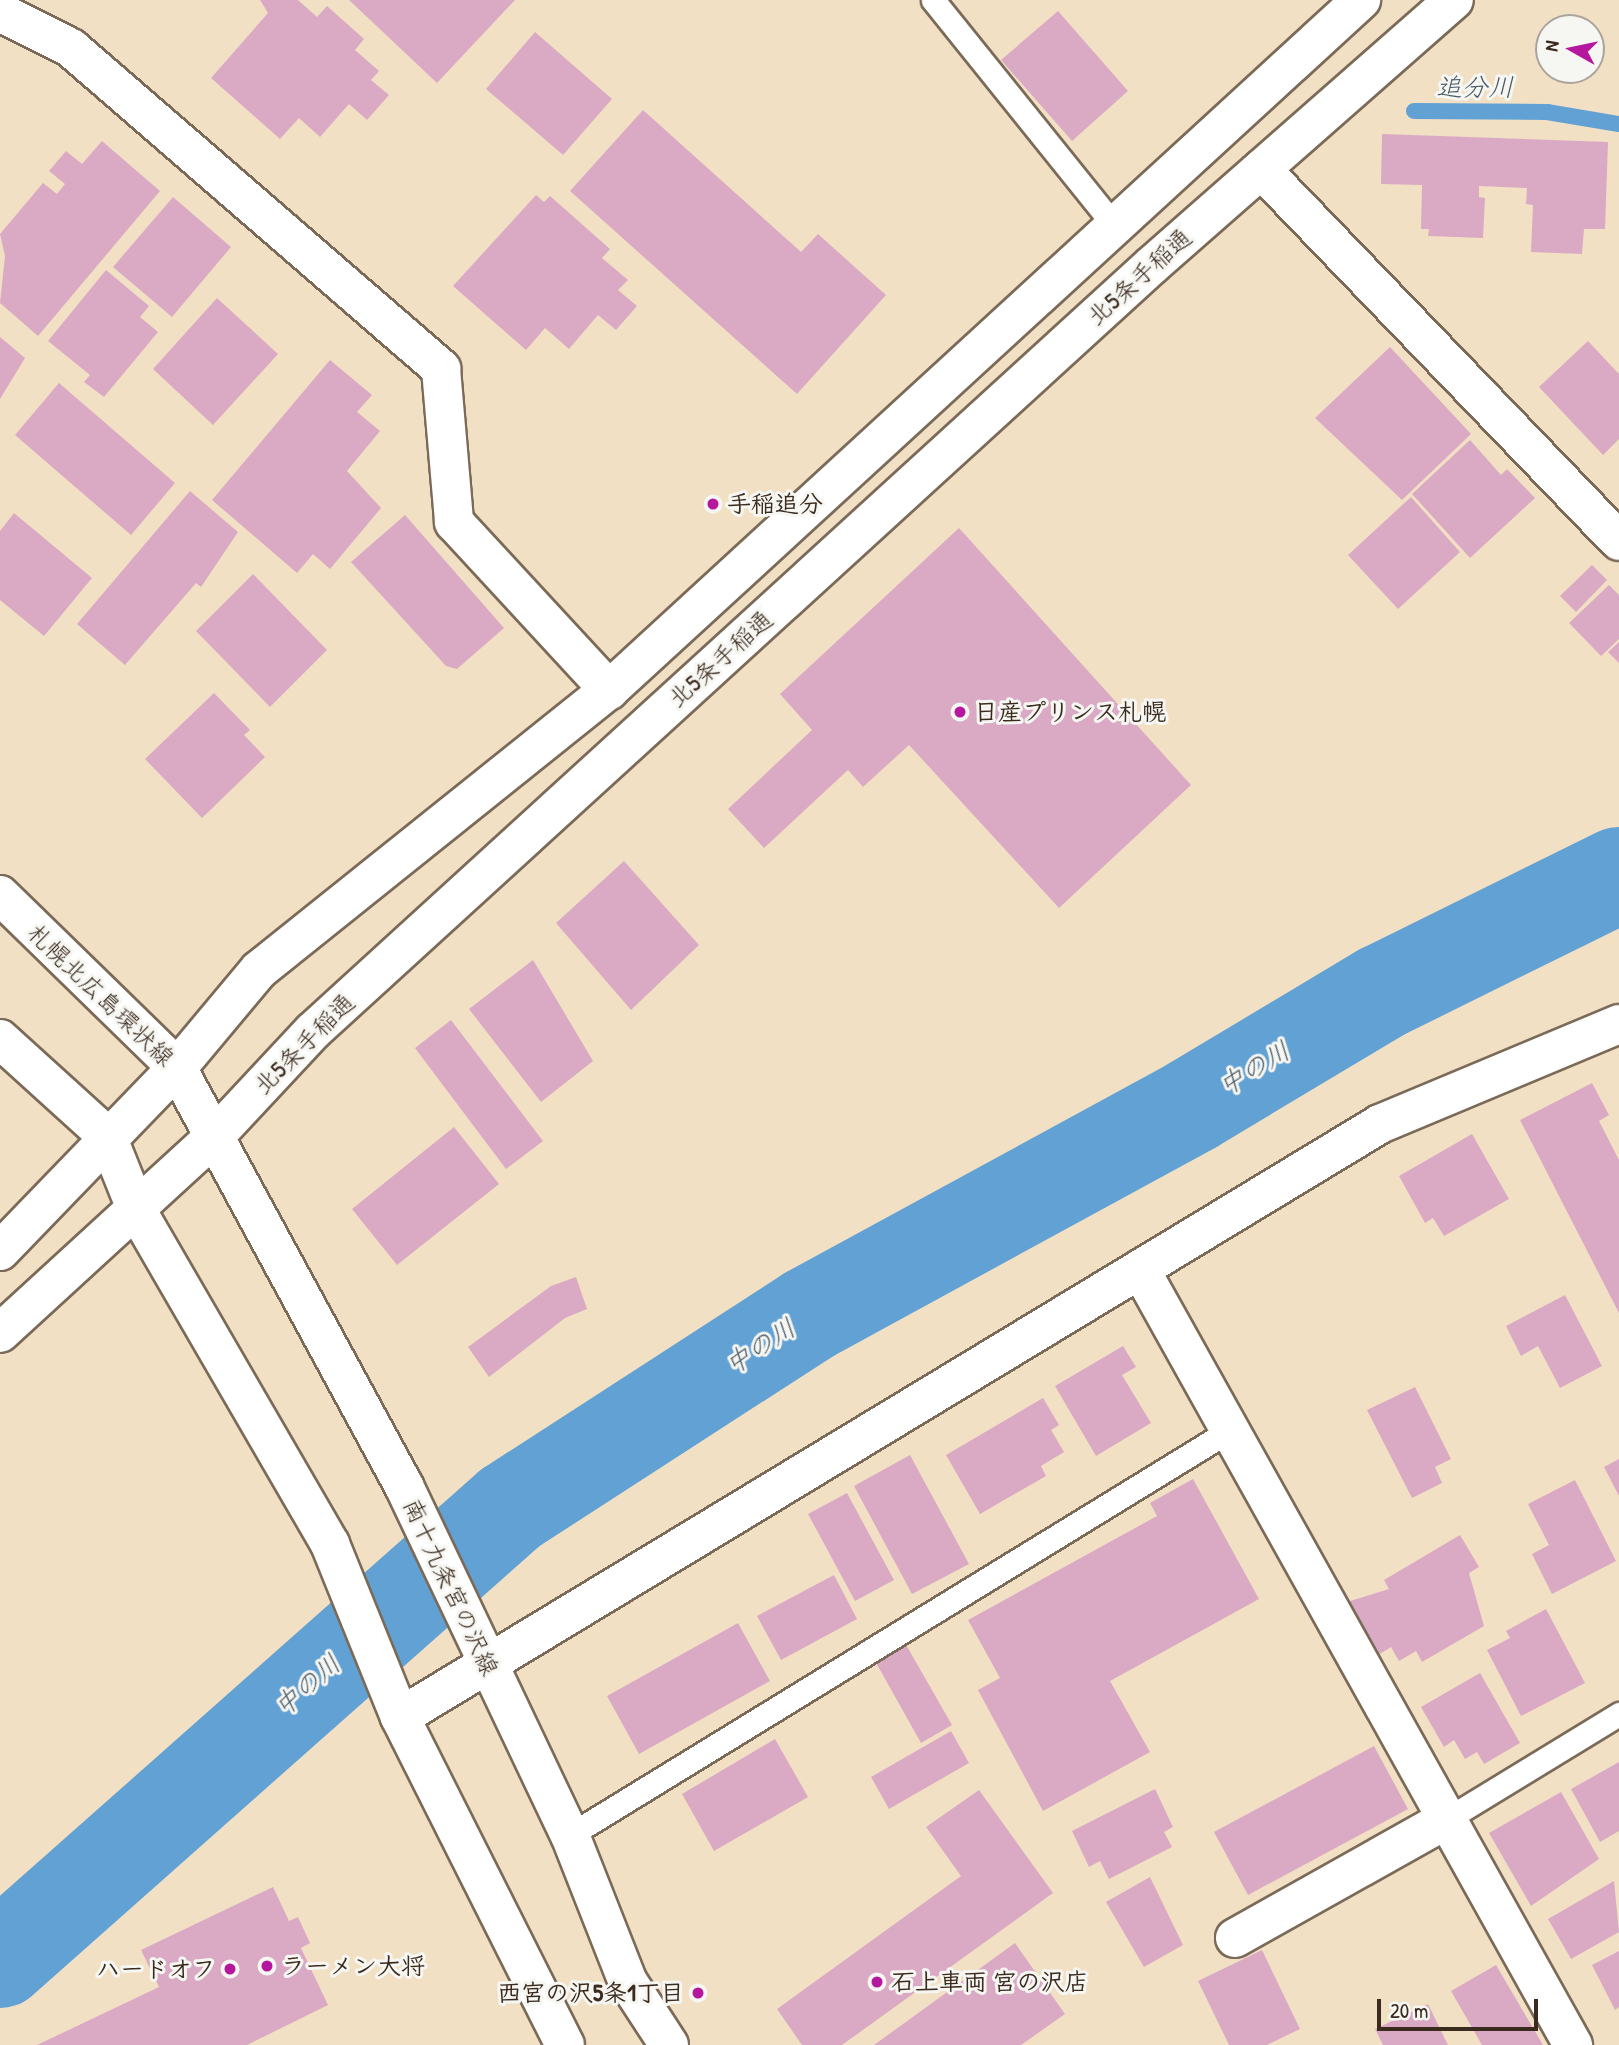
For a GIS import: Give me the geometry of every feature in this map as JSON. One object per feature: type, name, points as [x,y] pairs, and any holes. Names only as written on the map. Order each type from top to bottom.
[{"type":"main road","points":[[0,1251],[107,1136],[177,1068],[259,970],[609,690],[1361,0]]},
{"type":"main road","name":"北5条手稲通","points":[[0,1333],[137,1211],[215,1137],[313,1031],[1261,169],[1450,1]]},
{"type":"main road","points":[[0,12],[71,47],[440,369],[454,522],[609,690]]},
{"type":"main road","points":[[1261,169],[1619,541]]},
{"type":"main road","name":"札幌北広島環状線","points":[[0,895],[177,1068],[215,1137]]},
{"type":"main road","points":[[399,1714],[488,1665],[1380,1124],[1619,1024]]},
{"type":"main road","points":[[0,1039],[107,1136],[137,1211],[330,1544],[399,1714],[565,2045]]},
{"type":"main road","name":"南十九条宮の沢線","points":[[215,1137],[404,1486],[570,1835],[628,1982],[669,2045]]},
{"type":"main road","points":[[1140,1269],[1573,2045]]},
{"type":"main road","points":[[1235,1938],[1447,1819]]},
{"type":"lane","points":[[933,0],[1115,226]]},
{"type":"lane","points":[[570,1835],[1230,1430]]},
{"type":"lane","points":[[1447,1819],[1619,1714]]},
{"type":"building","points":[[260,0],[298,0],[317,17],[327,6],[364,39],[355,50],[379,71],[371,80],[389,95],[367,120],[349,104],[320,137],[299,118],[280,139],[211,78],[268,13]]},
{"type":"building","points":[[349,0],[515,0],[437,83]]},
{"type":"building","points":[[1058,11],[1128,91],[1072,141],[1001,60]]},
{"type":"building","points":[[535,32],[612,99],[563,155],[486,89]]},
{"type":"building","points":[[643,110],[801,252],[818,234],[886,295],[797,394],[570,191]]},
{"type":"building","points":[[1382,134],[1608,142],[1605,229],[1584,229],[1582,254],[1531,252],[1533,205],[1526,204],[1527,188],[1479,186],[1479,197],[1485,198],[1483,238],[1428,236],[1429,229],[1421,229],[1422,185],[1381,184]]},
{"type":"building","points":[[102,141],[160,191],[38,336],[0,303],[5,256],[0,234],[43,183],[57,194],[65,184],[49,171],[66,151],[82,164]]},
{"type":"building","points":[[536,195],[544,202],[550,196],[610,249],[602,258],[628,280],[618,290],[637,306],[616,330],[598,315],[569,349],[545,328],[526,350],[453,286]]},
{"type":"building","points":[[173,197],[231,247],[172,317],[113,267]]},
{"type":"building","points":[[106,270],[149,306],[140,317],[158,332],[104,397],[84,382],[90,375],[48,341]]},
{"type":"building","points":[[217,298],[278,354],[213,425],[153,369]]},
{"type":"building","points":[[0,337],[25,358],[0,399]]},
{"type":"building","points":[[1588,341],[1619,374],[1619,439],[1603,455],[1539,387]]},
{"type":"building","points":[[1390,347],[1471,434],[1402,500],[1315,418]]},
{"type":"building","points":[[330,360],[372,395],[357,412],[380,431],[347,471],[381,508],[330,569],[313,554],[297,573],[212,500]]},
{"type":"building","points":[[59,383],[175,483],[131,535],[15,435]]},
{"type":"building","points":[[1470,440],[1501,475],[1507,469],[1535,498],[1470,558],[1412,494]]},
{"type":"building","points":[[190,491],[238,532],[201,587],[196,583],[125,665],[77,624]]},
{"type":"building","points":[[1411,497],[1460,552],[1398,609],[1348,555]]},
{"type":"building","points":[[14,513],[92,578],[44,636],[0,600],[0,531]]},
{"type":"building","points":[[405,515],[504,628],[457,669],[446,666],[351,562]]},
{"type":"building","name":"日産プリンス札幌","points":[[959,528],[1191,785],[1059,908],[909,745],[863,787],[848,770],[764,848],[728,809],[812,730],[780,694]]},
{"type":"building","points":[[1592,565],[1607,580],[1576,612],[1560,596]]},
{"type":"building","points":[[253,574],[327,650],[270,707],[196,631]]},
{"type":"building","points":[[1609,585],[1619,595],[1619,639],[1601,656],[1569,623]]},
{"type":"building","points":[[1619,642],[1619,663],[1608,652]]},
{"type":"building","points":[[214,693],[250,730],[244,735],[265,757],[202,818],[145,759]]},
{"type":"building","points":[[624,861],[699,945],[631,1010],[556,923]]},
{"type":"building","points":[[533,960],[593,1061],[541,1102],[469,1009]]},
{"type":"building","points":[[451,1020],[543,1141],[506,1169],[415,1048]]},
{"type":"building","points":[[1592,1083],[1609,1115],[1599,1121],[1619,1160],[1619,1313],[1520,1120]]},
{"type":"building","points":[[454,1127],[499,1184],[397,1265],[352,1209]]},
{"type":"building","points":[[1472,1134],[1509,1199],[1444,1236],[1433,1218],[1425,1223],[1399,1176]]},
{"type":"building","points":[[576,1277],[587,1309],[565,1318],[489,1377],[468,1347],[551,1286]]},
{"type":"building","points":[[1565,1295],[1602,1366],[1560,1388],[1538,1346],[1521,1356],[1506,1326]]},
{"type":"building","points":[[1123,1346],[1136,1367],[1122,1375],[1151,1423],[1096,1456],[1055,1386]]},
{"type":"building","points":[[1415,1387],[1451,1459],[1435,1467],[1442,1483],[1412,1498],[1367,1410]]},
{"type":"building","points":[[1043,1398],[1059,1425],[1051,1430],[1064,1452],[1041,1466],[1046,1476],[980,1514],[946,1455]]},
{"type":"building","points":[[910,1455],[969,1564],[912,1594],[854,1486]]},
{"type":"building","points":[[1619,1459],[1619,1496],[1604,1467]]},
{"type":"building","points":[[1193,1479],[1259,1599],[1110,1681],[1150,1752],[1043,1811],[978,1690],[1000,1678],[968,1620],[1157,1516],[1150,1503]]},
{"type":"building","points":[[1575,1480],[1616,1561],[1552,1594],[1532,1554],[1549,1545],[1528,1504]]},
{"type":"building","points":[[847,1493],[894,1580],[855,1601],[808,1514]]},
{"type":"building","points":[[1460,1535],[1479,1567],[1469,1573],[1484,1626],[1422,1662],[1416,1651],[1399,1661],[1391,1647],[1378,1655],[1347,1602],[1389,1589],[1384,1580]]},
{"type":"building","points":[[834,1575],[857,1619],[781,1660],[757,1616]]},
{"type":"building","points":[[1546,1609],[1585,1683],[1521,1716],[1487,1650],[1510,1638],[1506,1631]]},
{"type":"building","points":[[738,1623],[770,1681],[639,1754],[607,1696]]},
{"type":"building","points":[[905,1643],[952,1725],[921,1743],[875,1661]]},
{"type":"building","points":[[1480,1673],[1520,1743],[1484,1764],[1477,1752],[1465,1759],[1454,1740],[1444,1747],[1421,1707]]},
{"type":"building","points":[[951,1731],[969,1763],[889,1809],[871,1777]]},
{"type":"building","points":[[775,1739],[808,1797],[714,1851],[682,1794]]},
{"type":"building","points":[[1374,1746],[1408,1809],[1248,1895],[1214,1832]]},
{"type":"building","points":[[1619,1762],[1619,1831],[1600,1842],[1571,1789]]},
{"type":"building","points":[[1155,1789],[1173,1827],[1164,1832],[1172,1847],[1109,1879],[1100,1861],[1089,1867],[1072,1831]]},
{"type":"building","points":[[979,1790],[1053,1893],[842,2045],[802,2045],[777,2009],[961,1876],[926,1827]]},
{"type":"building","points":[[1561,1792],[1599,1859],[1531,1906],[1489,1833]]},
{"type":"building","points":[[1150,1877],[1183,1945],[1144,1967],[1106,1902]]},
{"type":"building","points":[[1614,1881],[1619,1932],[1571,1959],[1548,1919]]},
{"type":"building","name":"ハードオフ","points":[[273,1887],[289,1921],[298,1917],[310,1943],[301,1948],[328,2005],[247,2045],[37,2045],[159,1987],[141,1950]]},
{"type":"building","points":[[1015,1943],[1065,2014],[1021,2045],[874,2045]]},
{"type":"building","points":[[1262,1950],[1300,2029],[1267,2045],[1229,2045],[1198,1981]]},
{"type":"building","points":[[1619,1951],[1619,2007],[1615,2010],[1592,1965]]},
{"type":"building","points":[[1496,1965],[1543,2045],[1482,2045],[1451,1991]]},
{"type":"building","points":[[1428,2004],[1448,2045],[1383,2045],[1375,2029]]},
{"type":"waterway","name":"追分川","points":[[1414,111],[1547,112],[1619,124]]},
{"type":"waterway","name":"中の川","points":[[0,1960],[510,1508],[810,1314],[1193,1105],[1382,992],[1619,875]]},
{"type":"place","name":"手稲追分","points":[[713,504]]},
{"type":"place","name":"日産プリンス札幌","points":[[960,712]]},
{"type":"place","name":"ラーメン大将","points":[[267,1966]]},
{"type":"place","name":"ハードオフ","points":[[230,1969]]},
{"type":"place","name":"石上車両 宮の沢店","points":[[877,1982]]},
{"type":"place","name":"西宮の沢5条1丁目","points":[[698,1993]]}]
